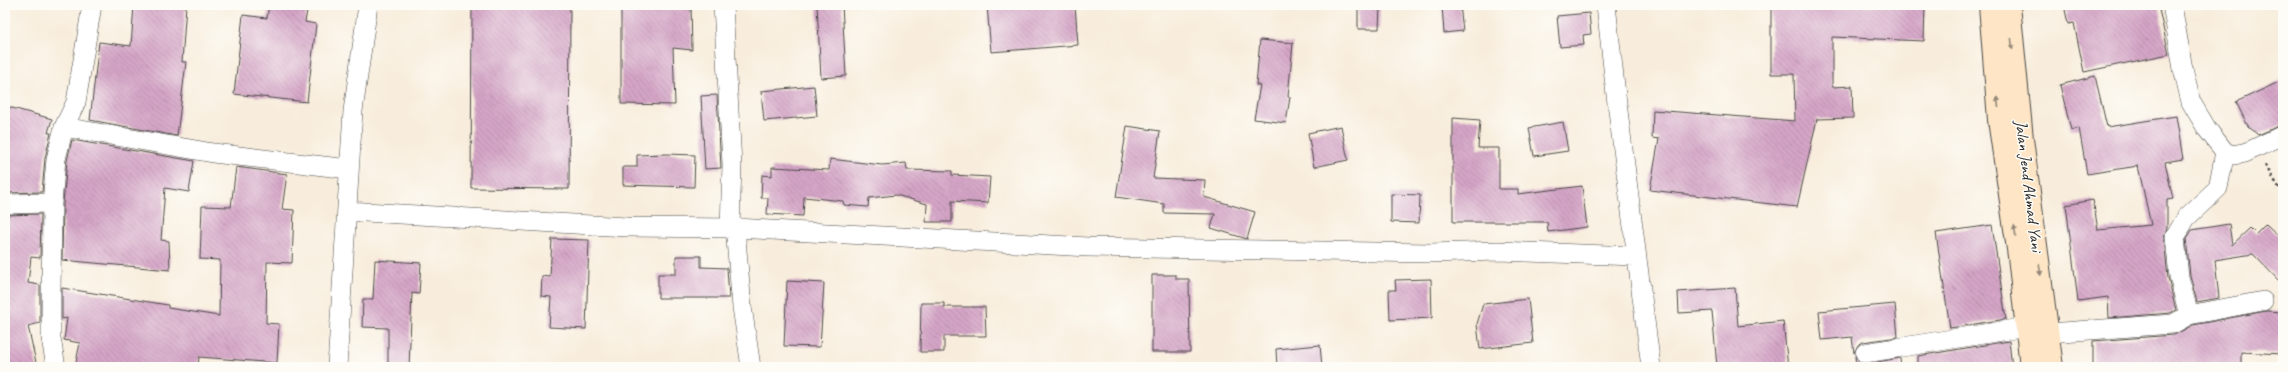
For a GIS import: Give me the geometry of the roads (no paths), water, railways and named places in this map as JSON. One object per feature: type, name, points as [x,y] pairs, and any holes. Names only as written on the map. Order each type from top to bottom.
[{"type":"main road","name":"Jalan Jend Ahmad Yani","points":[[1990,5],[1999,120],[2019,256],[2031,367]]},
{"type":"main road","name":"Jalan Jend Ahmad Yani","points":[[2008,5],[2022,139],[2052,367]]},
{"type":"street","points":[[56,367],[51,338],[52,203],[56,159],[64,127],[76,102],[82,79],[92,5]]},
{"type":"street","points":[[337,367],[353,111],[368,5]]},
{"type":"street","points":[[723,5],[732,164],[732,229],[751,367]]},
{"type":"street","points":[[1606,5],[1635,256],[1651,367]]},
{"type":"street","points":[[2172,5],[2183,69],[2191,102],[2207,129],[2225,152],[2232,155],[2255,149],[2283,135]]},
{"type":"street","points":[[64,127],[212,153],[349,169]]},
{"type":"street","points":[[2189,315],[2179,277],[2175,237],[2186,218],[2218,188],[2225,152]]},
{"type":"street","points":[[5,204],[52,203]]},
{"type":"street","points":[[347,211],[627,227],[732,229],[1088,247],[1384,252],[1498,251],[1635,256]]},
{"type":"street","points":[[2048,333],[2173,324],[2189,315],[2263,301]]},
{"type":"street","points":[[1864,353],[2026,327]]}]
